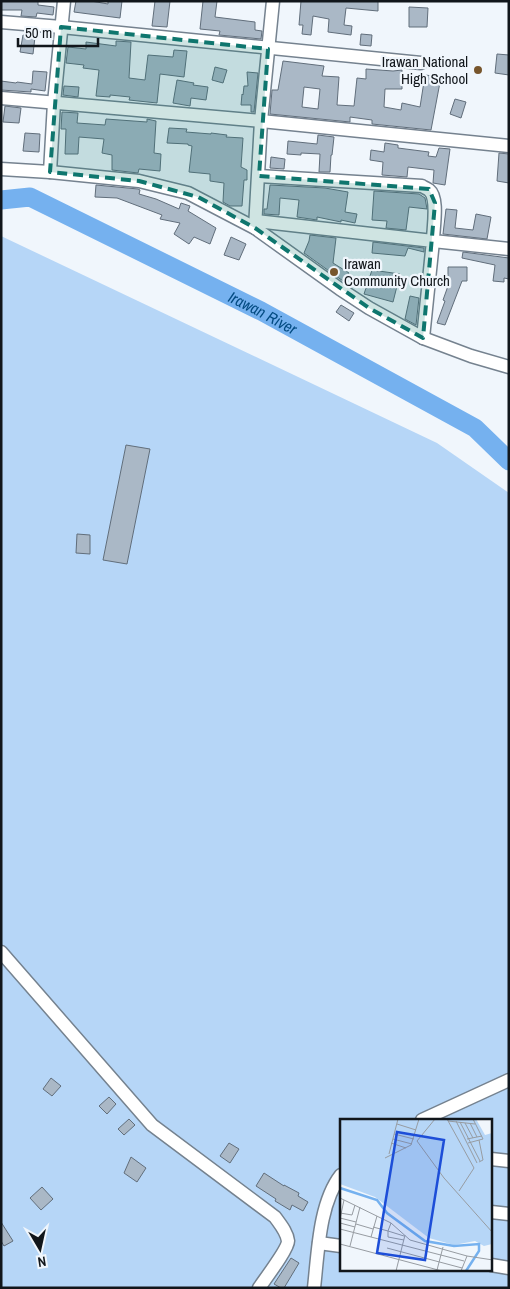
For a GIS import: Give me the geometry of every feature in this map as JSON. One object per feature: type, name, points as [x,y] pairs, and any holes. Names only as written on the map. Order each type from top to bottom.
[{"type":"street","points":[[50,172],[54,103],[64,1]]},
{"type":"street","points":[[255,225],[261,121],[273,1]]},
{"type":"street","points":[[1,22],[421,63]]},
{"type":"street","points":[[1,98],[261,121],[509,146]]},
{"type":"street","points":[[1,169],[139,181],[188,193],[255,225],[340,289],[369,308],[423,338],[471,356],[509,367]]},
{"type":"street","points":[[258,176],[422,186],[428,190],[433,195],[435,203],[423,338]]},
{"type":"street","points":[[255,225],[509,249]]},
{"type":"street","points":[[1,952],[152,1125],[275,1217],[284,1229],[287,1236],[287,1245],[259,1288]]},
{"type":"street","points":[[424,1119],[509,1080]]},
{"type":"street","points":[[492,1159],[509,1161]]},
{"type":"street","points":[[314,1288],[321,1227],[328,1198],[337,1191]]},
{"type":"street","points":[[492,1212],[509,1214]]},
{"type":"street","points":[[319,1243],[340,1246]]},
{"type":"street","points":[[492,1265],[509,1268]]},
{"type":"highlighted area","points":[[61,27],[268,49],[259,176],[429,189],[435,203],[423,338],[369,308],[255,228],[198,197],[139,181],[50,172]]},
{"type":"shaded area","points":[[1,236],[437,443],[509,493],[509,1288],[1,1288]]},
{"type":"building","points":[[1,1],[38,1],[38,5],[54,7],[53,15],[37,13],[36,17],[21,16],[22,10],[1,10]]},
{"type":"building","points":[[76,1],[108,4],[108,1],[122,1],[120,18],[74,12]]},
{"type":"building","points":[[155,1],[170,1],[167,27],[152,26]]},
{"type":"building","points":[[203,1],[217,1],[215,17],[255,22],[255,30],[262,31],[261,39],[219,35],[220,31],[200,29]]},
{"type":"building","points":[[301,1],[378,1],[378,11],[346,8],[344,25],[352,26],[351,35],[328,32],[329,19],[313,16],[311,35],[302,34],[303,25],[299,25]]},
{"type":"building","points":[[409,7],[428,8],[427,27],[409,27]]},
{"type":"building","points":[[361,34],[372,35],[371,46],[360,45]]},
{"type":"building","points":[[23,35],[35,37],[33,54],[20,52]]},
{"type":"building","points":[[116,41],[131,42],[129,78],[145,80],[148,55],[173,57],[174,50],[187,51],[184,77],[160,74],[157,103],[129,100],[130,97],[96,96],[99,70],[83,68],[84,65],[66,63],[68,47],[86,49],[86,42],[116,46]]},
{"type":"building","points":[[497,54],[509,55],[509,75],[495,73]]},
{"type":"building","points":[[283,61],[324,66],[322,76],[339,77],[337,105],[354,106],[357,78],[366,79],[366,69],[402,70],[402,89],[385,89],[384,107],[401,110],[402,103],[420,107],[425,75],[441,77],[431,130],[372,124],[372,120],[350,117],[350,122],[270,114],[272,90],[278,90]],"holes":[[[304,87],[320,89],[318,109],[302,107]]]},
{"type":"building","points":[[215,67],[227,70],[223,83],[212,80]]},
{"type":"building","points":[[33,71],[47,72],[45,91],[31,89],[31,92],[1,90],[1,81],[32,84]]},
{"type":"building","points":[[247,72],[258,73],[254,112],[251,112],[251,105],[241,105],[244,86],[248,86]]},
{"type":"building","points":[[177,80],[208,87],[206,100],[191,98],[190,106],[173,103]]},
{"type":"building","points":[[64,86],[79,87],[78,97],[63,95]]},
{"type":"building","points":[[455,99],[466,102],[461,118],[450,114]]},
{"type":"building","points":[[5,106],[21,108],[19,123],[3,122]]},
{"type":"building","points":[[62,112],[78,113],[77,123],[105,125],[106,119],[147,122],[147,119],[156,121],[154,153],[161,154],[160,171],[139,169],[138,173],[112,170],[112,155],[102,153],[104,139],[79,137],[78,154],[65,154],[66,129],[61,129]]},
{"type":"building","points":[[169,128],[187,129],[186,132],[211,133],[227,135],[226,137],[243,138],[241,167],[247,170],[247,180],[244,180],[242,206],[230,206],[223,202],[224,183],[210,181],[210,174],[189,172],[192,146],[188,144],[167,143]]},
{"type":"building","points":[[25,133],[40,134],[39,152],[23,151]]},
{"type":"building","points":[[318,135],[334,137],[330,172],[319,172],[320,154],[287,154],[288,141],[317,144]]},
{"type":"building","points":[[385,143],[398,145],[398,148],[429,152],[428,156],[436,157],[439,148],[450,149],[445,185],[433,183],[434,170],[408,167],[407,177],[382,175],[383,162],[370,160],[371,150],[384,152]]},
{"type":"building","points":[[499,153],[509,154],[509,183],[497,181]]},
{"type":"building","points":[[271,157],[285,159],[284,169],[270,168]]},
{"type":"building","points":[[96,185],[138,189],[140,190],[139,194],[179,209],[181,203],[190,206],[188,211],[216,228],[210,244],[194,237],[189,244],[174,234],[180,223],[160,219],[162,215],[117,198],[95,197]]},
{"type":"building","points":[[270,185],[325,188],[348,192],[345,212],[357,214],[355,223],[317,217],[317,220],[297,217],[299,200],[280,198],[279,215],[264,214],[264,209],[267,209]]},
{"type":"building","points":[[374,191],[419,194],[425,198],[427,209],[409,207],[406,230],[386,228],[387,221],[372,220]]},
{"type":"building","points":[[446,209],[457,210],[455,228],[473,230],[476,214],[491,217],[487,239],[443,234]]},
{"type":"building","points":[[310,235],[336,238],[333,263],[349,273],[343,281],[304,253]]},
{"type":"building","points":[[231,237],[246,244],[239,260],[224,255]]},
{"type":"building","points":[[373,242],[424,248],[424,252],[408,248],[405,256],[372,253]]},
{"type":"building","points":[[463,252],[509,258],[509,279],[504,278],[504,282],[493,281],[495,265],[462,258]]},
{"type":"building","points":[[448,267],[467,267],[467,281],[462,281],[445,325],[437,323],[448,286]]},
{"type":"building","points":[[372,270],[400,274],[393,302],[364,294]]},
{"type":"building","points":[[410,296],[419,298],[416,325],[405,319]]},
{"type":"building","points":[[341,305],[354,313],[349,321],[336,312]]},
{"type":"building","points":[[126,445],[150,449],[127,564],[103,560]]},
{"type":"building","points":[[77,534],[90,535],[90,554],[76,553]]},
{"type":"building","points":[[51,1078],[61,1086],[52,1096],[43,1089]]},
{"type":"building","points":[[109,1097],[116,1104],[107,1114],[99,1106]]},
{"type":"building","points":[[129,1119],[135,1125],[124,1135],[118,1129]]},
{"type":"building","points":[[229,1143],[239,1149],[230,1163],[220,1156]]},
{"type":"building","points":[[131,1157],[146,1168],[137,1182],[124,1173]]},
{"type":"building","points":[[264,1173],[299,1193],[298,1196],[308,1202],[303,1211],[292,1205],[290,1210],[256,1186]]},
{"type":"building","points":[[42,1187],[53,1199],[41,1210],[30,1198]]},
{"type":"building","points":[[1,1222],[13,1241],[4,1246],[1,1241]]},
{"type":"building","points":[[291,1258],[299,1263],[284,1288],[281,1288],[274,1284]]},
{"type":"waterway","name":"Irawan River","points":[[1,200],[30,197],[261,311],[475,428],[509,461]]},
{"type":"place","name":"Irawan National High School","points":[[478,70]]},
{"type":"place","name":"Irawan Community Church","points":[[334,272]]}]
